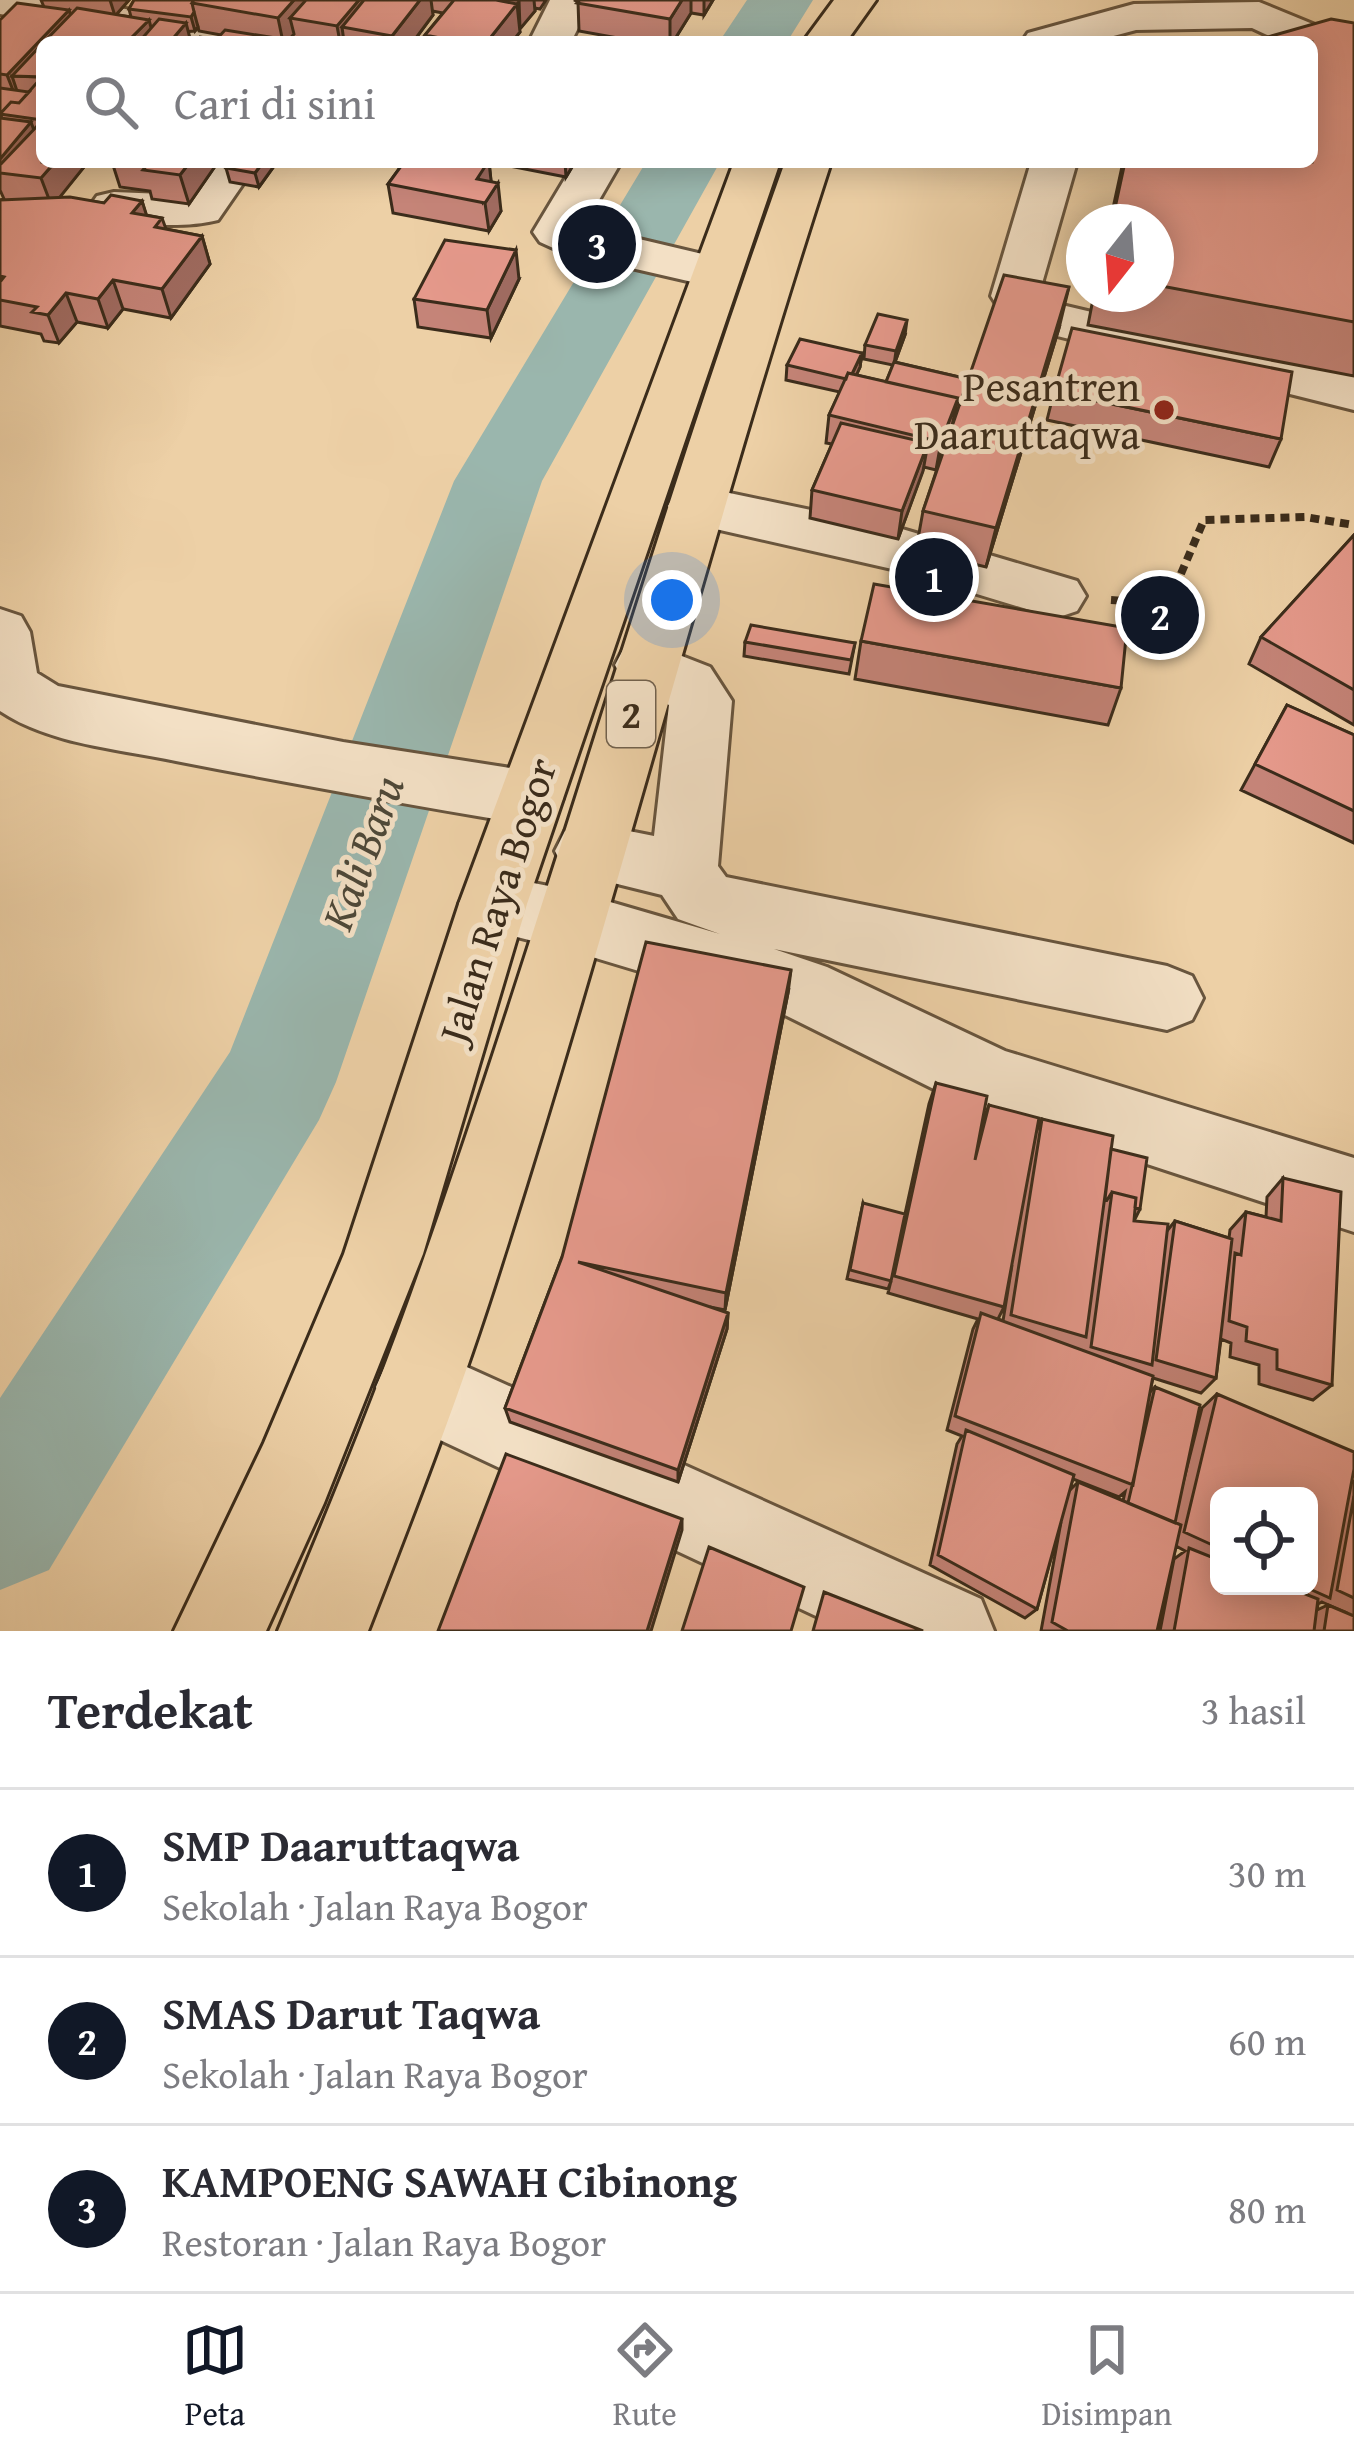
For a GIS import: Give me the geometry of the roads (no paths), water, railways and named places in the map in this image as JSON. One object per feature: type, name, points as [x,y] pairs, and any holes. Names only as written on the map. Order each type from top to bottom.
[{"type":"highway","points":[[828,36],[855,0]]},
{"type":"highway","name":"Jalan Raya Bogor","points":[[323,1631],[379,1500],[463,1268],[550,892],[530,798],[755,168]]},
{"type":"highway","name":"Jalan Raya Bogor","points":[[219,1631],[293,1473],[383,1255],[550,892],[646,665],[806,168]]},
{"type":"street","points":[[553,36],[572,0]]},
{"type":"street","points":[[0,2],[217,36]]},
{"type":"street","points":[[1065,36],[1133,17],[1259,15],[1303,36]]},
{"type":"street","points":[[1318,43],[1354,54]]},
{"type":"street","points":[[114,206],[201,210],[231,168]]},
{"type":"street","points":[[594,168],[556,232],[579,242],[715,272]]},
{"type":"street","points":[[1052,168],[1018,280],[1016,296],[1027,313],[1354,392]]},
{"type":"street","points":[[696,506],[902,550],[1056,596]]},
{"type":"street","points":[[0,632],[8,685],[39,705],[343,768],[530,798]]},
{"type":"street","points":[[646,665],[688,684],[701,701],[684,871],[702,898],[750,915],[1167,998]]},
{"type":"street","points":[[550,892],[684,871]]},
{"type":"street","points":[[550,892],[802,988],[974,1073],[1058,1105],[1354,1195]]},
{"type":"street","points":[[418,1387],[949,1631]]},
{"type":"waterway","name":"Kali Baru","points":[[757,36],[780,0]]},
{"type":"waterway","name":"Kali Baru","points":[[0,1521],[277,1082],[498,481],[680,168]]},
{"type":"place","name":"KAMPOENG SAWAH Cibinong","points":[[597,244]]},
{"type":"place","name":"Pesantren Daaruttaqwa","points":[[1164,410]]},
{"type":"place","name":"SMP Daaruttaqwa","points":[[934,577]]},
{"type":"place","name":"SMAS Darut Taqwa","points":[[1160,615]]}]
